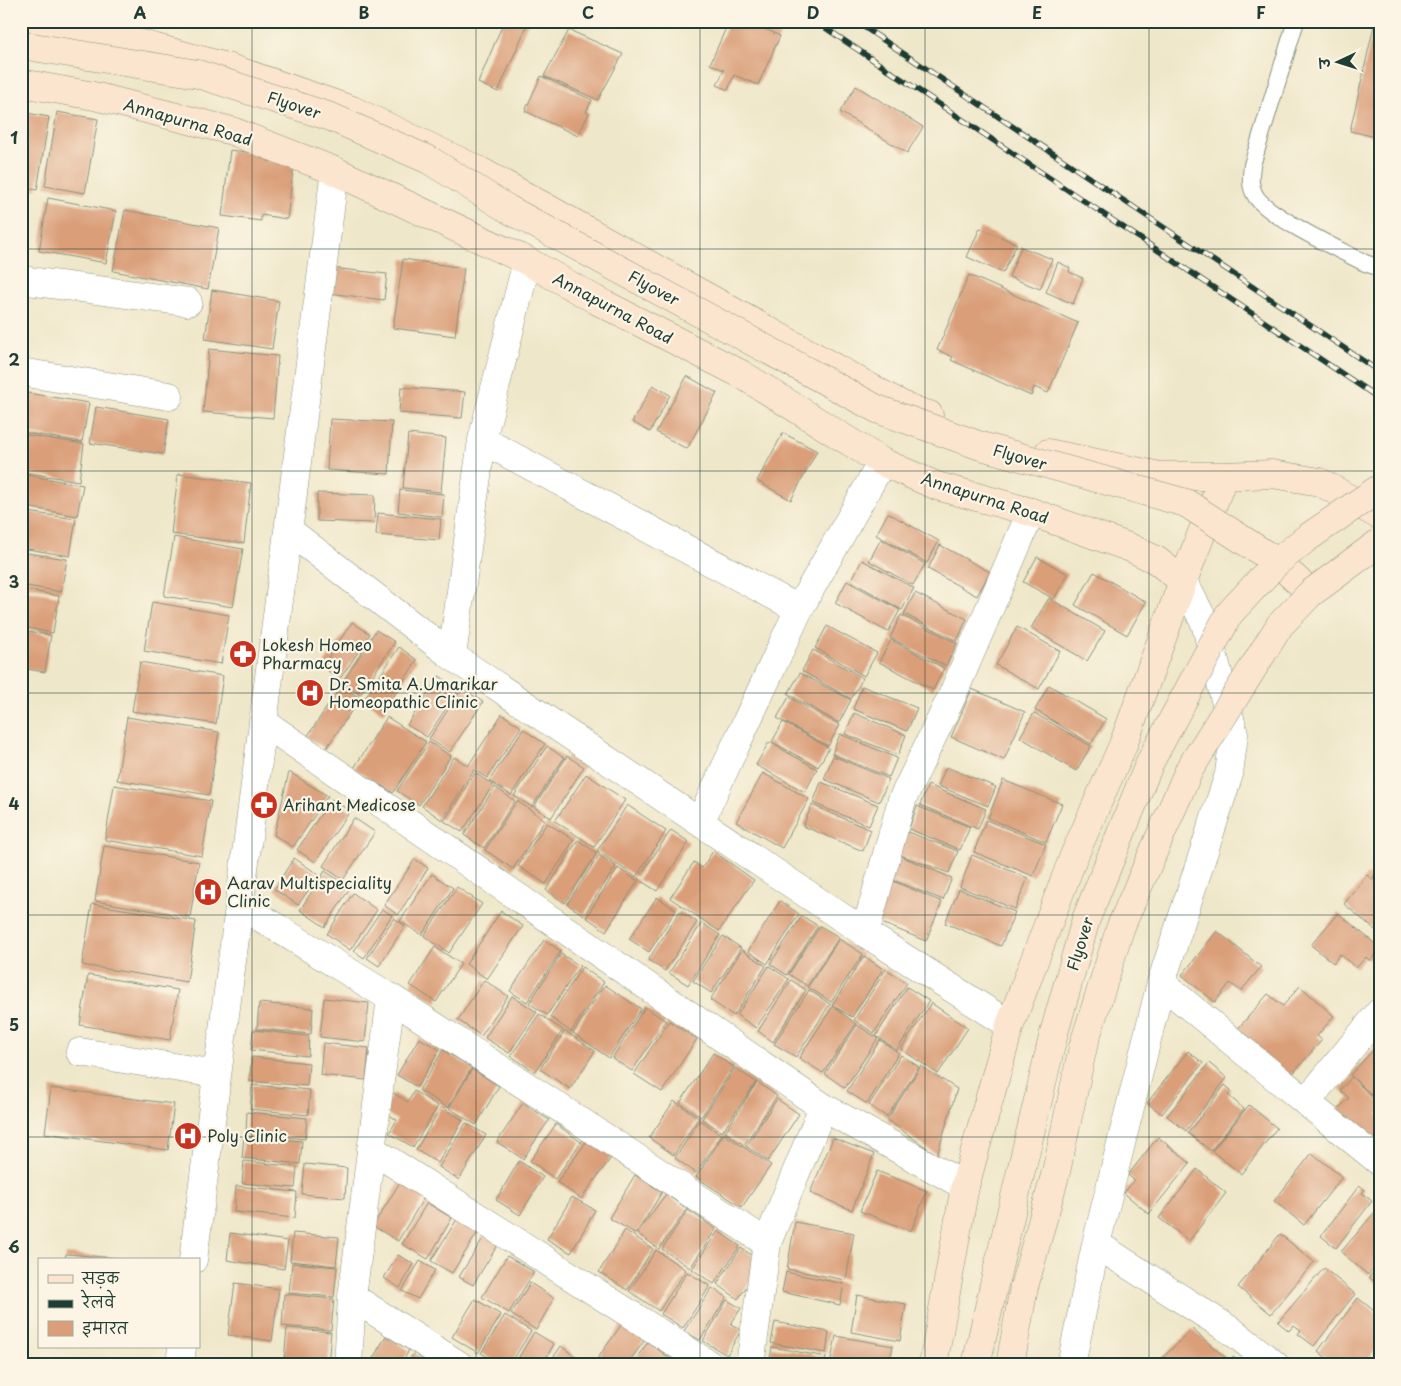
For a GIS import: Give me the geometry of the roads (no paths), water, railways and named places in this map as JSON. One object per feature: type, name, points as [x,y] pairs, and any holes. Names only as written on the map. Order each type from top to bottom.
[{"type":"street","points":[[38,21],[106,28],[352,110],[480,171],[909,409],[1032,450],[1160,476],[1272,474],[1320,482],[1380,516]]},
{"type":"street","name":"Flyover","points":[[21,45],[198,74],[331,117],[429,160],[508,210],[877,409],[982,446],[1186,503],[1277,562],[1311,593]]},
{"type":"street","name":"Annapurna Road","points":[[21,83],[94,96],[232,131],[335,171],[527,261],[596,300],[741,374],[882,462],[937,486],[1031,512],[1131,548],[1156,560],[1183,581]]},
{"type":"street","points":[[193,1258],[335,171]]},
{"type":"street","points":[[452,656],[482,440],[527,261]]},
{"type":"street","points":[[21,280],[188,302]]},
{"type":"street","points":[[21,372],[169,396]]},
{"type":"street","points":[[482,440],[799,609]]},
{"type":"street","points":[[700,822],[799,609],[882,462]]},
{"type":"street","points":[[933,1365],[965,1186],[1010,1025],[1073,858],[1123,745],[1224,476]]},
{"type":"street","name":"Flyover","points":[[976,1365],[1054,1033],[1086,919],[1150,762],[1229,614],[1277,562],[1307,538],[1380,488]]},
{"type":"street","points":[[864,933],[902,800],[952,696],[1031,512]]},
{"type":"street","points":[[288,530],[452,656],[864,933],[1010,1025]]},
{"type":"street","name":"Flyover","points":[[1010,1365],[1024,1287],[1056,1172],[1083,1046],[1121,926],[1188,770],[1280,625],[1311,593],[1380,542]]},
{"type":"street","points":[[1072,1365],[1096,1244],[1162,982],[1229,774],[1234,734],[1221,679],[1205,623],[1183,581]]},
{"type":"street","points":[[263,722],[823,1107],[965,1186]]},
{"type":"street","points":[[240,905],[391,998],[767,1243]]},
{"type":"street","points":[[1162,982],[1306,1102],[1376,1152]]},
{"type":"street","points":[[348,1365],[352,1297],[391,998]]},
{"type":"street","points":[[1306,1102],[1380,1012]]},
{"type":"street","points":[[80,1052],[218,1074]]},
{"type":"street","points":[[750,1365],[767,1243],[823,1107]]},
{"type":"street","points":[[371,1149],[710,1365]]},
{"type":"street","points":[[1096,1244],[1233,1332],[1275,1365]]},
{"type":"street","points":[[352,1297],[458,1365]]},
{"type":"street","points":[[180,1365],[182,1348]]},
{"type":"lane","points":[[1296,21],[1252,165],[1250,182],[1255,196],[1275,214],[1365,263],[1380,268]]},
{"type":"railway","points":[[815,21],[1380,399]]},
{"type":"railway","points":[[855,21],[1380,372]]},
{"type":"place","name":"Lokesh Homeo Pharmacy","points":[[243,654]]},
{"type":"place","name":"Dr. Smita A.Umarikar Homeopathic Clinic","points":[[310,693]]},
{"type":"place","name":"Arihant Medicose","points":[[264,805]]},
{"type":"place","name":"Aarav Multispeciality Clinic","points":[[208,892]]},
{"type":"place","name":"Poly Clinic","points":[[188,1136]]}]
